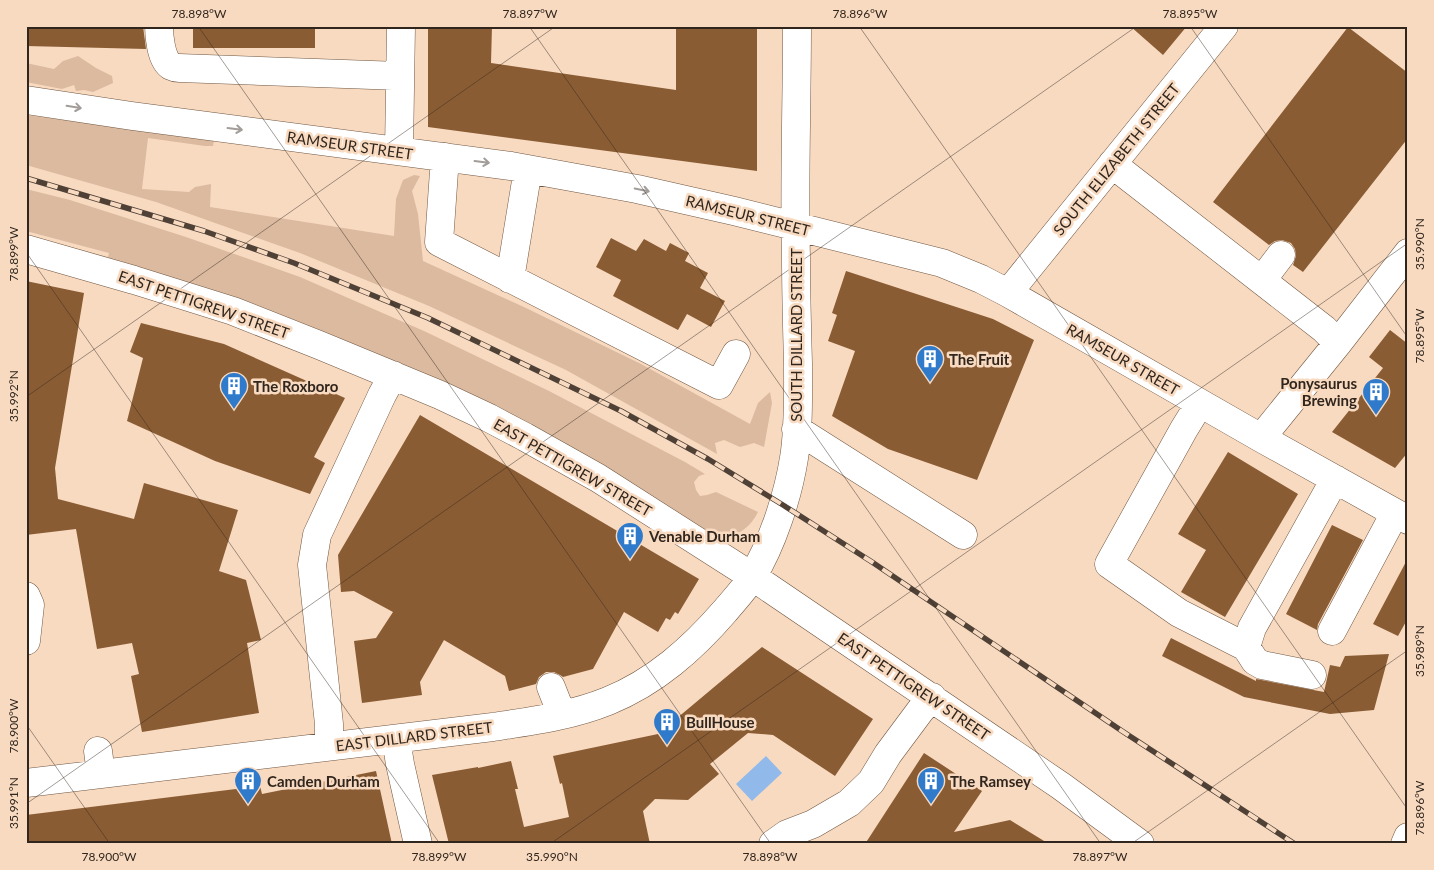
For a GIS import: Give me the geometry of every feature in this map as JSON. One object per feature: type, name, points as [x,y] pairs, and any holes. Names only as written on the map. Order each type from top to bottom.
[{"type":"street","points":[[159,26],[159,38],[165,59],[170,66],[179,68],[400,76]]},
{"type":"street","points":[[399,151],[401,26]]},
{"type":"street","name":"SOUTH DILLARD STREET","points":[[753,577],[767,547],[783,504],[794,458],[798,398],[795,226],[797,26]]},
{"type":"street","name":"SOUTH ELIZABETH STREET","points":[[1008,293],[1224,26]]},
{"type":"street","name":"RAMSEUR STREET","points":[[26,100],[528,169],[637,189],[734,211],[942,263],[981,279],[1008,293],[1401,516]]},
{"type":"street","points":[[445,157],[438,242],[719,385],[736,354]]},
{"type":"street","points":[[1112,164],[1324,329],[1338,343]]},
{"type":"street","points":[[510,279],[528,169]]},
{"type":"street","name":"EAST PETTIGREW STREET","points":[[26,249],[233,311],[393,375],[489,418],[525,437],[598,478],[753,577],[932,697],[1061,786],[1140,844]]},
{"type":"street","points":[[1261,438],[1408,253]]},
{"type":"street","points":[[1262,280],[1281,255]]},
{"type":"street","points":[[329,746],[330,724],[312,566],[317,535],[393,375]]},
{"type":"street","points":[[1200,403],[1109,564],[1179,613],[1246,647],[1255,661],[1262,665],[1312,675]]},
{"type":"street","points":[[796,429],[963,535]]},
{"type":"street","points":[[1246,647],[1252,628],[1335,479]]},
{"type":"street","points":[[1332,631],[1401,516]]},
{"type":"street","name":"EAST DILLARD STREET","points":[[26,783],[100,762],[329,746],[493,727],[540,720],[589,708],[631,690],[668,666],[698,641],[753,577]]},
{"type":"street","points":[[26,596],[30,605],[26,641]]},
{"type":"street","points":[[551,687],[562,715]]},
{"type":"street","points":[[773,844],[787,834],[813,824],[849,803],[871,782],[888,754],[932,697]]},
{"type":"street","points":[[396,738],[418,844]]},
{"type":"street","points":[[1405,844],[1408,837]]},
{"type":"shaded area","points":[[78,56],[112,76],[113,83],[93,92],[76,91],[74,85],[62,89],[26,82],[26,63],[54,69],[63,61]]},
{"type":"shaded area","points":[[26,115],[214,140],[213,146],[205,146],[148,138],[142,189],[189,192],[195,187],[211,184],[210,207],[394,236],[396,199],[403,180],[414,175],[420,176],[412,191],[418,214],[423,261],[526,308],[641,364],[750,424],[758,403],[770,392],[772,403],[764,447],[754,443],[740,447],[724,440],[715,443],[717,454],[566,370],[429,306],[300,253],[156,202],[26,165]]},
{"type":"shaded area","points":[[26,189],[70,200],[186,237],[300,277],[424,331],[549,391],[685,462],[705,474],[699,476],[694,482],[700,496],[716,492],[758,512],[751,523],[737,534],[719,536],[711,534],[690,523],[637,486],[584,456],[432,380],[337,337],[284,316],[211,292],[26,238],[26,235],[108,257],[109,253],[26,231]]},
{"type":"water","points":[[766,756],[782,773],[752,801],[736,784]]},
{"type":"building","points":[[26,26],[143,26],[146,49],[26,46]]},
{"type":"building","points":[[193,26],[315,26],[315,48],[193,48]]},
{"type":"building","points":[[428,26],[492,26],[491,63],[676,90],[676,26],[757,26],[757,171],[428,127]]},
{"type":"building","points":[[1130,26],[1187,26],[1163,55]]},
{"type":"building","points":[[1348,27],[1408,73],[1408,138],[1303,272],[1293,265],[1296,256],[1295,249],[1291,243],[1282,240],[1275,241],[1269,245],[1213,202]]},
{"type":"building","points":[[611,238],[636,251],[644,239],[666,251],[670,243],[689,253],[685,261],[708,273],[700,288],[725,301],[711,327],[687,314],[678,330],[613,296],[621,280],[596,267]]},
{"type":"building","name":"The Fruit","points":[[846,271],[993,319],[1034,340],[977,480],[888,449],[832,416],[855,351],[828,341],[837,315],[832,313]]},
{"type":"building","points":[[26,281],[84,293],[55,468],[58,499],[134,519],[144,483],[238,510],[219,571],[246,580],[261,640],[247,643],[259,713],[142,732],[131,676],[139,674],[132,643],[97,649],[76,529],[26,535]]},
{"type":"building","name":"The Roxboro","points":[[141,323],[224,344],[345,398],[314,457],[325,463],[310,494],[215,461],[127,421],[143,358],[130,352]]},
{"type":"building","name":"Ponysaurus Brewing","points":[[1390,330],[1408,344],[1408,452],[1395,468],[1332,432],[1383,368],[1369,357]]},
{"type":"building","points":[[420,415],[699,579],[678,614],[675,612],[670,620],[666,618],[658,632],[624,612],[593,669],[563,677],[554,672],[546,672],[539,677],[536,684],[509,691],[505,676],[444,640],[420,682],[422,695],[362,703],[354,641],[376,638],[393,612],[354,591],[341,592],[338,555]]},
{"type":"building","points":[[1228,452],[1298,494],[1225,617],[1181,592],[1206,550],[1178,534]]},
{"type":"building","points":[[1332,525],[1363,540],[1318,624],[1317,630],[1286,614]]},
{"type":"building","points":[[1408,558],[1408,618],[1398,636],[1373,624]]},
{"type":"building","points":[[1171,638],[1256,681],[1256,679],[1324,692],[1330,665],[1340,667],[1345,656],[1389,654],[1374,710],[1330,714],[1244,697],[1162,656]]},
{"type":"building","name":"BullHouse","points":[[762,647],[873,719],[835,776],[773,735],[748,733],[710,764],[719,774],[688,800],[655,799],[643,811],[650,844],[449,844],[432,775],[511,761],[524,827],[569,817],[562,783],[560,784],[553,756],[658,734]]},
{"type":"building","name":"The Ramsey","points":[[924,753],[982,791],[954,832],[1010,820],[1049,844],[865,844]]},
{"type":"building","name":"Camden Durham","points":[[376,771],[392,844],[26,844],[26,815],[260,786],[262,794]]},
{"type":"railway","points":[[26,178],[204,231],[294,263],[428,318],[621,411],[708,459],[872,562],[1122,731],[1295,844]]},
{"type":"place","name":"The Fruit","points":[[930,383]]},
{"type":"place","name":"The Roxboro","points":[[234,410]]},
{"type":"place","name":"Ponysaurus Brewing","points":[[1376,416]]},
{"type":"place","name":"Venable Durham","points":[[630,560]]},
{"type":"place","name":"BullHouse","points":[[667,746]]},
{"type":"place","name":"Camden Durham","points":[[248,805]]},
{"type":"place","name":"The Ramsey","points":[[931,805]]}]
